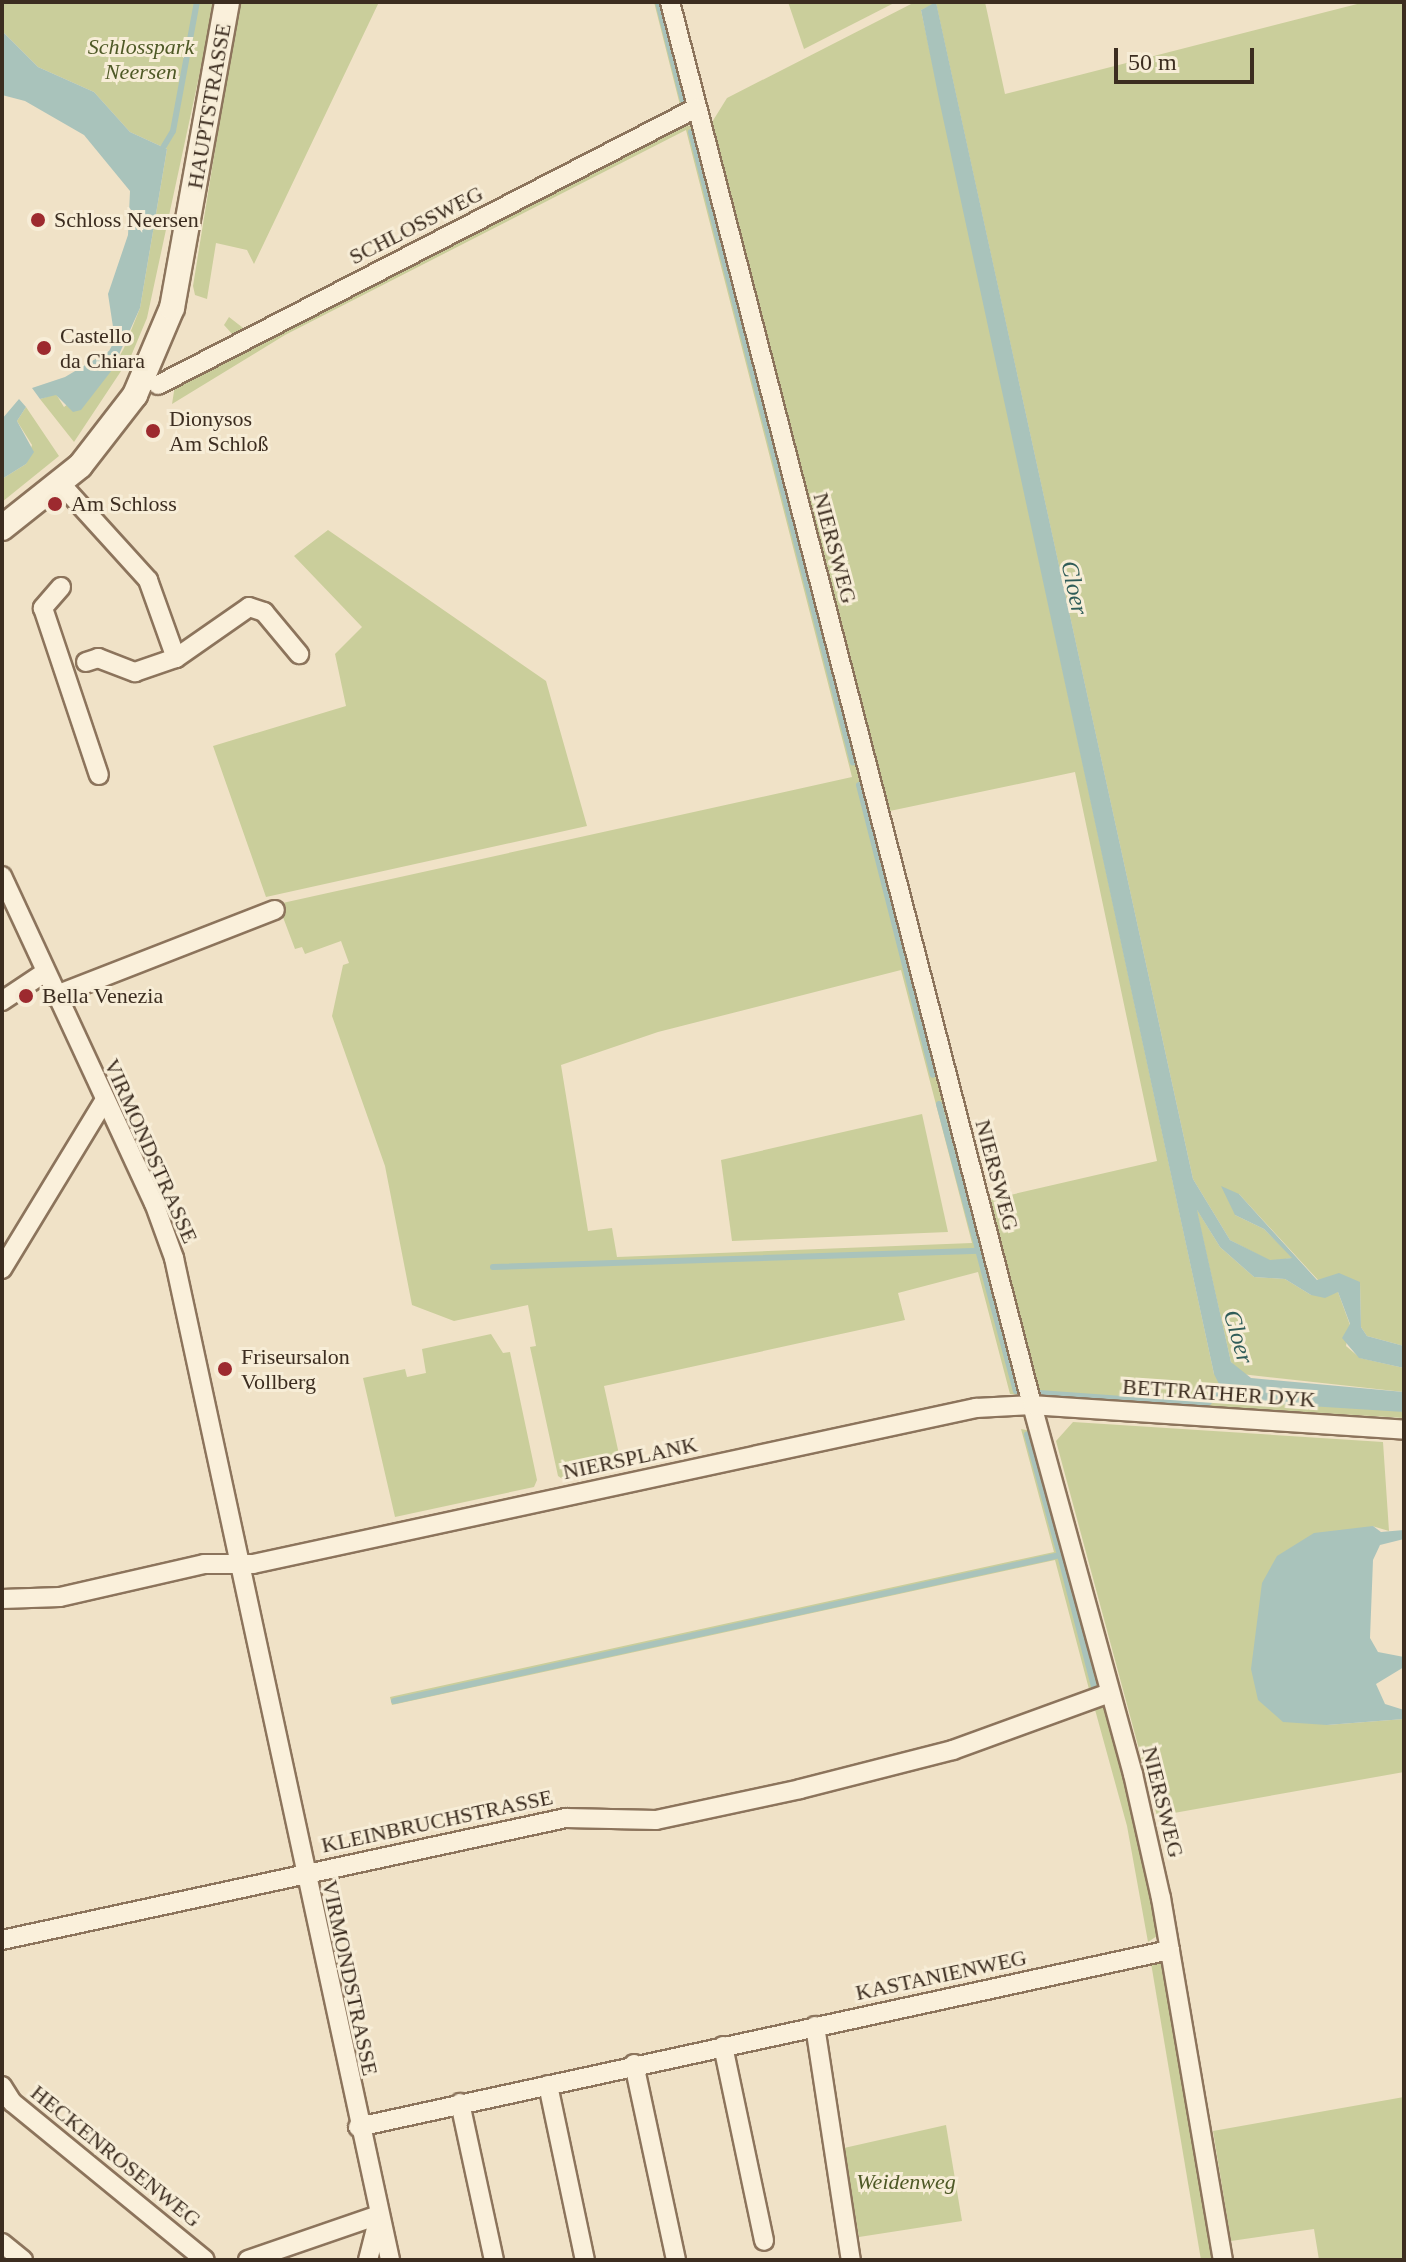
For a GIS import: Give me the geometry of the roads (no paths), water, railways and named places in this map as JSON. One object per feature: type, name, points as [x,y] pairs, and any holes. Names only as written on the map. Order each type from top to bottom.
[{"type":"street","name":"HAUPTSTRASSE","points":[[2,528],[61,484],[130,404],[172,308],[227,2]]},
{"type":"street","name":"NIERSWEG","points":[[670,2],[1032,1405],[1148,1836],[1223,2260]]},
{"type":"street","name":"SCHLOSSWEG","points":[[158,385],[696,108]]},
{"type":"street","points":[[61,484],[148,580],[176,658]]},
{"type":"street","points":[[61,587],[43,608],[99,775]]},
{"type":"street","points":[[86,662],[98,658],[135,672],[176,658],[249,607],[264,612],[299,654]]},
{"type":"street","name":"VIRMONDSTRASSE","points":[[2,876],[54,996],[154,1203],[174,1258],[303,1874],[390,2260]]},
{"type":"street","points":[[54,996],[275,910]]},
{"type":"street","points":[[2,1001],[44,973]]},
{"type":"street","points":[[2,1269],[104,1101]]},
{"type":"street","name":"BETTRATHER DYK","points":[[1032,1405],[1404,1430]]},
{"type":"street","name":"NIERSPLANK","points":[[238,1564],[955,1412],[1032,1405]]},
{"type":"street","points":[[2,1599],[60,1597],[204,1564],[238,1564]]},
{"type":"street","name":"KLEINBRUCHSTRASSE","points":[[2,1940],[566,1818],[656,1820],[800,1789],[953,1750],[1110,1693]]},
{"type":"street","name":"KASTANIENWEG","points":[[358,2127],[634,2064],[1170,1950]]},
{"type":"street","points":[[815,2026],[851,2260]]},
{"type":"street","points":[[723,2046],[764,2241]]},
{"type":"street","points":[[634,2064],[676,2260]]},
{"type":"street","points":[[548,2085],[585,2260]]},
{"type":"street","name":"HECKENROSENWEG","points":[[2,2086],[12,2102],[205,2260]]},
{"type":"street","points":[[460,2103],[494,2260]]},
{"type":"street","points":[[248,2260],[379,2215]]},
{"type":"street","points":[[368,2260],[379,2215]]},
{"type":"street","points":[[2,2243],[23,2260]]},
{"type":"water","points":[[936,2],[1193,1179],[1230,1240],[1270,1260],[1292,1258],[1264,1229],[1235,1215],[1221,1186],[1239,1194],[1317,1280],[1339,1273],[1360,1282],[1361,1327],[1367,1336],[1404,1346],[1404,1368],[1359,1358],[1342,1338],[1350,1324],[1338,1292],[1325,1298],[1311,1295],[1285,1279],[1254,1277],[1220,1247],[1197,1210],[1231,1362],[1251,1378],[1404,1392],[1404,1412],[1245,1402],[1219,1384],[1214,1374],[940,104],[921,10]]},
{"type":"water","points":[[2,31],[38,67],[94,92],[130,132],[167,149],[140,308],[112,370],[81,410],[73,412],[56,395],[40,399],[32,388],[65,377],[109,351],[115,340],[108,294],[128,235],[130,191],[84,135],[25,101],[2,95]]},
{"type":"water","points":[[19,399],[26,407],[17,421],[34,452],[26,464],[2,479],[2,419]]},
{"type":"water","points":[[1373,1526],[1381,1532],[1404,1530],[1404,1539],[1380,1545],[1373,1560],[1370,1638],[1378,1652],[1404,1657],[1404,1667],[1376,1684],[1385,1704],[1404,1710],[1404,1719],[1327,1725],[1283,1722],[1258,1700],[1251,1669],[1262,1583],[1277,1556],[1314,1533]]},
{"type":"waterway","points":[[164,146],[173,131],[197,2]]},
{"type":"waterway","points":[[658,2],[683,101]]},
{"type":"waterway","points":[[691,132],[853,763]]},
{"type":"waterway","points":[[859,785],[933,1075]]},
{"type":"waterway","points":[[939,1104],[1016,1391]]},
{"type":"waterway","points":[[493,1267],[980,1251]]},
{"type":"waterway","points":[[1039,1393],[1206,1405],[1226,1384]]},
{"type":"waterway","points":[[394,1701],[1060,1555],[1027,1434]]},
{"type":"waterway","points":[[1060,1555],[1094,1686]]},
{"type":"place","name":"Schloss Neersen","points":[[38,220]]},
{"type":"place","name":"Castello da Chiara","points":[[44,348]]},
{"type":"place","name":"Dionysos Am Schloß","points":[[153,431]]},
{"type":"place","name":"Am Schloss","points":[[55,504]]},
{"type":"place","name":"Bella Venezia","points":[[26,996]]},
{"type":"place","name":"Friseursalon Vollberg","points":[[225,1369]]},
{"type":"park label","name":"Schlosspark Neersen","points":[[141,58]]},
{"type":"park label","name":"Weidenweg","points":[[906,2182]]},
{"type":"water label","name":"Cloer","points":[[1074,588]]},
{"type":"water label","name":"Cloer","points":[[1238,1337]]}]
